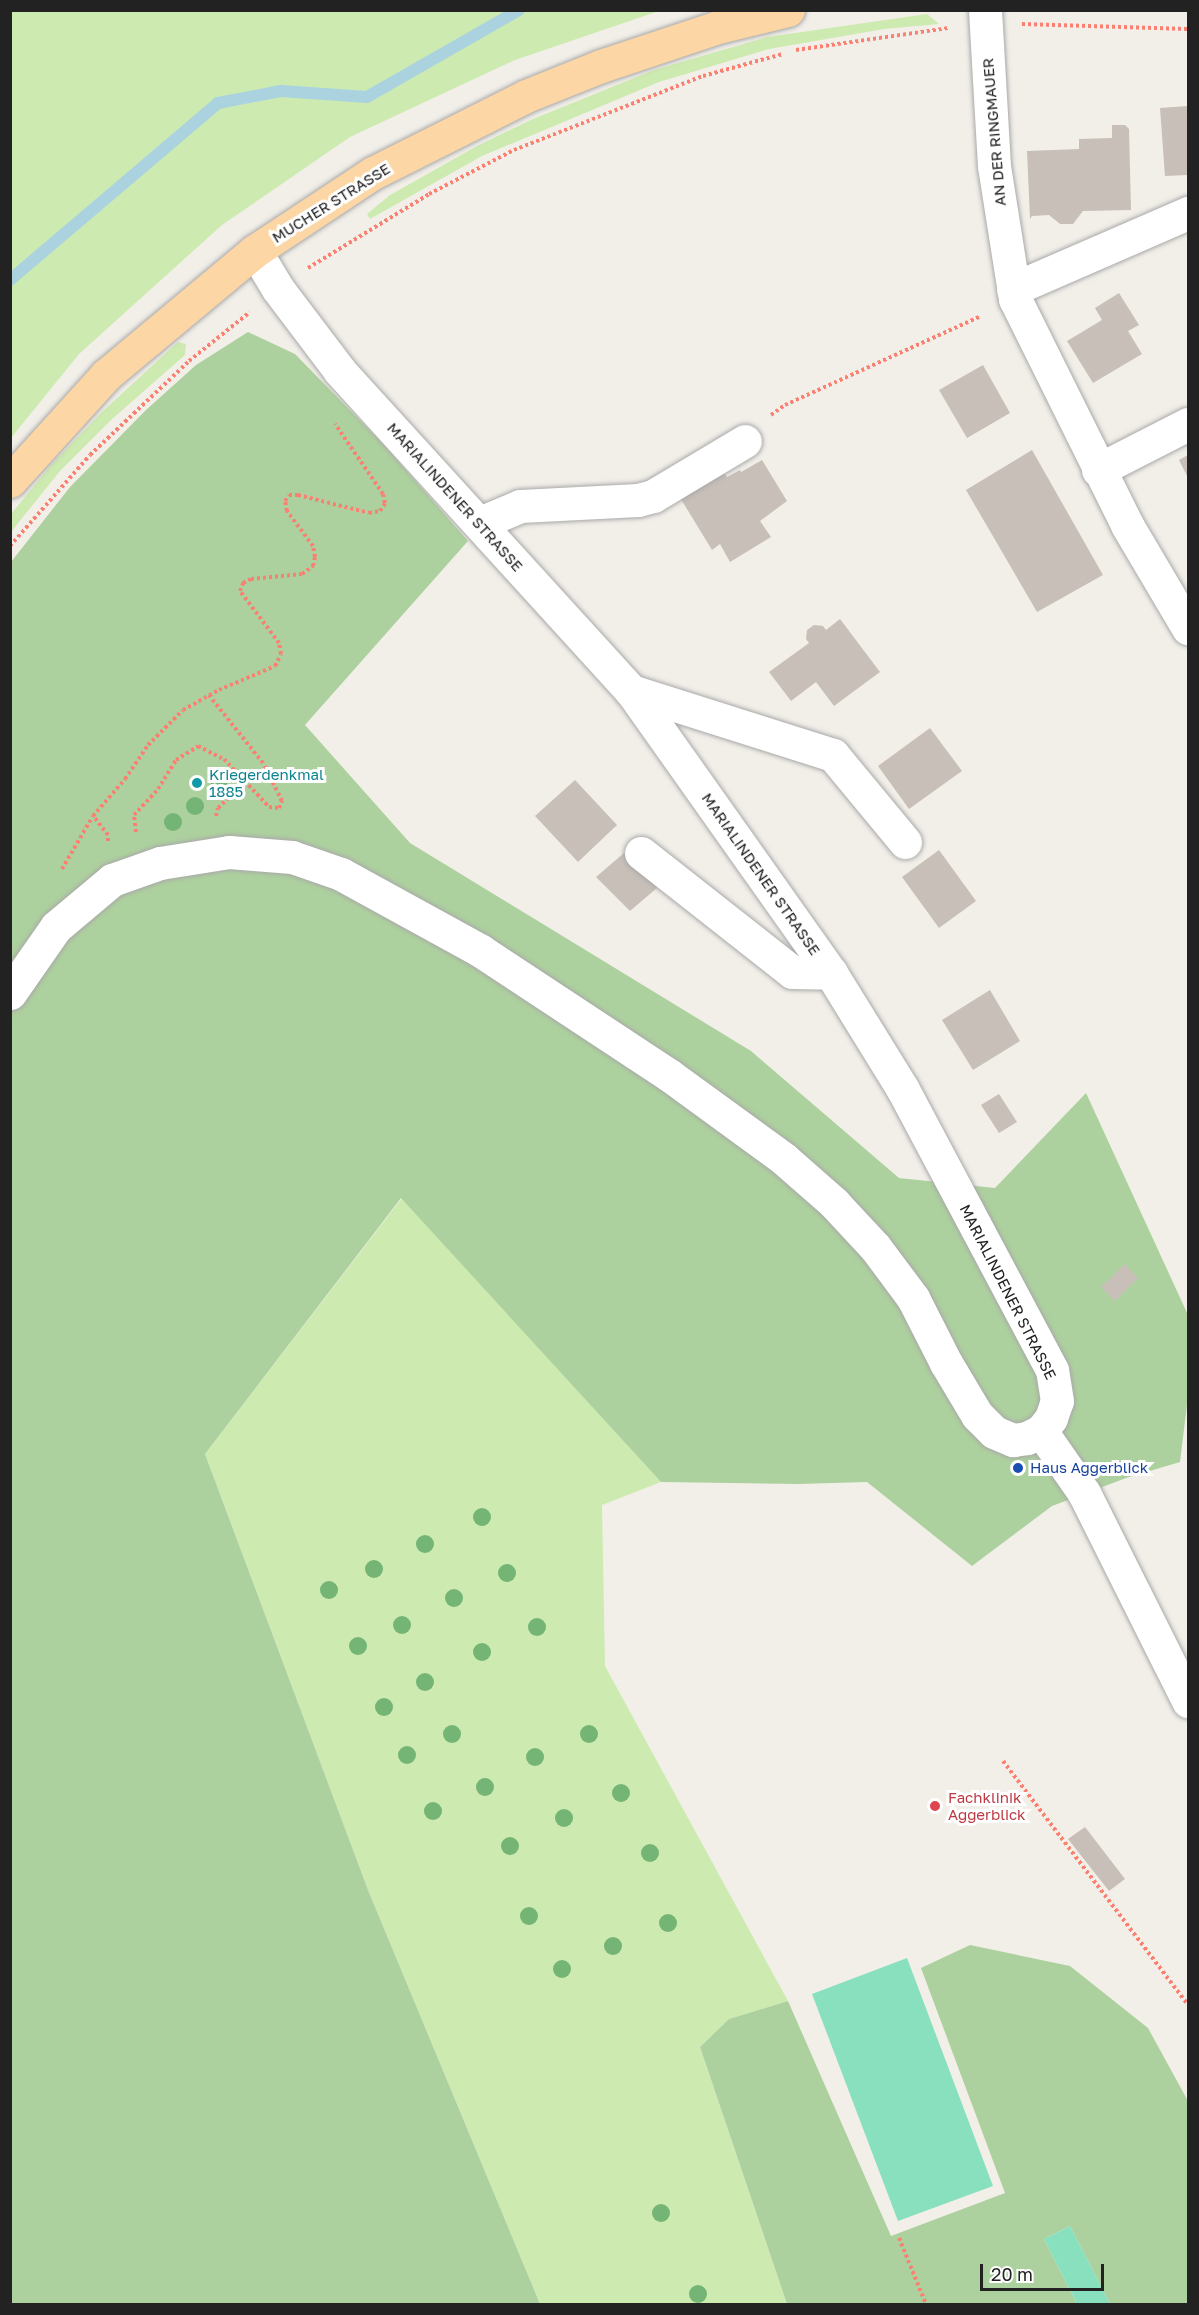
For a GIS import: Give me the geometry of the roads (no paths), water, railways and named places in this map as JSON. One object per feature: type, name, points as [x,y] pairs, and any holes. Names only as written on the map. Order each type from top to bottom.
[{"type":"main road","name":"MUCHER STRASSE","points":[[10,482],[106,375],[255,251],[374,173],[526,96],[601,66],[718,27],[788,10]]},
{"type":"street","name":"AN DER RINGMAUER","points":[[985,17],[994,166],[1014,294],[1098,470],[1127,525],[1188,628]]},
{"type":"street","points":[[1014,294],[1188,213]]},
{"type":"street","name":"MARIALINDENER STRASSE","points":[[255,251],[278,289],[340,371],[631,691],[831,973],[902,1088],[1052,1371],[1057,1401],[1052,1418],[1041,1431]]},
{"type":"street","points":[[1098,470],[1188,424]]},
{"type":"street","points":[[480,523],[520,506],[638,500],[652,496],[745,441]]},
{"type":"street","points":[[631,691],[833,755],[905,842]]},
{"type":"street","points":[[10,993],[56,927],[112,880],[160,863],[229,852],[292,857],[341,874],[481,951],[669,1075],[784,1159],[834,1203],[875,1247],[913,1298],[946,1363],[977,1415],[994,1432],[1013,1440],[1026,1438],[1041,1431],[1084,1493],[1188,1701]]},
{"type":"street","points":[[641,853],[792,972],[831,973]]},
{"type":"waterway","points":[[10,280],[218,103],[281,91],[367,97],[519,10]]},
{"type":"place","name":"Kriegerdenkmal 1885","points":[[197,783]]},
{"type":"place","name":"Haus Aggerblick","points":[[1018,1468]]},
{"type":"place","name":"Fachklinik Aggerblick","points":[[935,1806]]}]
